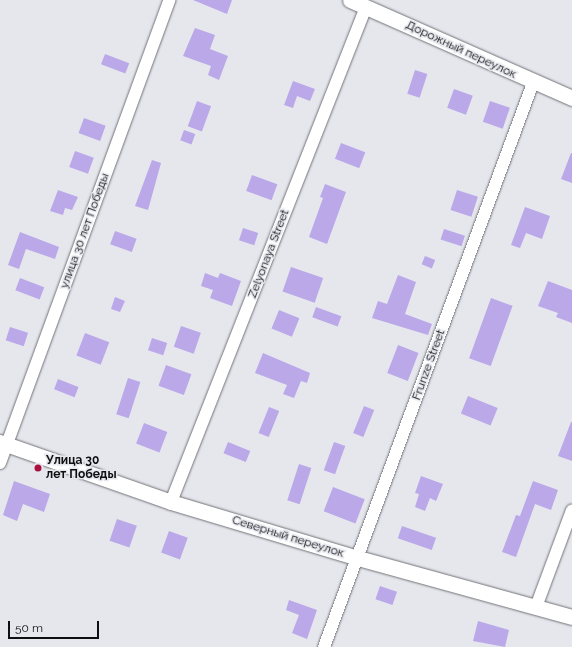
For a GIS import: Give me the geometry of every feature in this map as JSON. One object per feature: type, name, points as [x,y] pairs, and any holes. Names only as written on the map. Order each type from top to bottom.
[{"type":"street","name":"улица 30 лет Победы","points":[[0,463],[4,443],[169,0]]},
{"type":"street","name":"Дорожный переулок","points":[[350,0],[533,83],[572,98]]},
{"type":"street","name":"Zelyonaya Street","points":[[171,502],[366,7]]},
{"type":"street","name":"Frunze Street","points":[[324,647],[533,83]]},
{"type":"street","name":"Северный переулок","points":[[4,443],[171,502],[358,558],[572,617]]},
{"type":"street","points":[[536,607],[572,510]]},
{"type":"building","points":[[193,0],[232,0],[227,14]]},
{"type":"building","points":[[195,28],[215,35],[210,49],[228,56],[219,80],[208,75],[211,66],[183,56]]},
{"type":"building","points":[[105,54],[129,63],[125,74],[101,64]]},
{"type":"building","points":[[415,70],[427,74],[420,98],[407,94]]},
{"type":"building","points":[[293,81],[315,89],[310,101],[297,96],[293,108],[284,105]]},
{"type":"building","points":[[454,89],[473,96],[466,115],[447,108]]},
{"type":"building","points":[[197,101],[211,106],[202,132],[188,126]]},
{"type":"building","points":[[490,101],[510,108],[503,129],[483,122]]},
{"type":"building","points":[[84,118],[106,126],[100,141],[79,133]]},
{"type":"building","points":[[184,130],[195,134],[192,144],[180,140]]},
{"type":"building","points":[[341,143],[365,152],[359,168],[335,159]]},
{"type":"building","points":[[75,151],[94,158],[88,174],[69,167]]},
{"type":"building","points":[[572,153],[572,183],[561,179]]},
{"type":"building","points":[[152,160],[161,163],[148,210],[135,206]]},
{"type":"building","points":[[252,175],[277,184],[272,200],[246,191]]},
{"type":"building","points":[[325,184],[346,192],[327,244],[309,237],[323,198],[320,197]]},
{"type":"building","points":[[58,190],[78,197],[72,210],[65,208],[63,215],[50,211]]},
{"type":"building","points":[[457,190],[478,197],[471,217],[451,210]]},
{"type":"building","points":[[525,207],[550,216],[542,239],[526,233],[520,248],[511,245]]},
{"type":"building","points":[[243,228],[258,233],[254,245],[239,240]]},
{"type":"building","points":[[444,229],[465,236],[462,246],[441,239]]},
{"type":"building","points":[[115,231],[137,239],[132,252],[110,244]]},
{"type":"building","points":[[20,232],[59,247],[55,259],[26,249],[19,269],[8,265]]},
{"type":"building","points":[[425,256],[435,260],[432,268],[422,264]]},
{"type":"building","points":[[291,267],[323,278],[315,303],[283,292]]},
{"type":"building","points":[[205,273],[218,278],[220,273],[241,281],[232,306],[210,298],[213,290],[201,286]]},
{"type":"building","points":[[398,275],[416,282],[405,314],[432,324],[428,335],[372,318],[378,301],[387,304]]},
{"type":"building","points":[[20,278],[44,287],[40,299],[15,290]]},
{"type":"building","points":[[548,281],[572,290],[572,323],[556,317],[558,313],[538,306]]},
{"type":"building","points":[[115,297],[125,301],[120,312],[111,309]]},
{"type":"building","points":[[491,298],[513,306],[491,366],[469,358]]},
{"type":"building","points":[[316,307],[341,316],[338,327],[312,317]]},
{"type":"building","points":[[279,310],[299,318],[292,337],[272,329]]},
{"type":"building","points":[[181,326],[201,333],[194,354],[174,347]]},
{"type":"building","points":[[10,327],[28,333],[24,346],[6,340]]},
{"type":"building","points":[[85,333],[109,342],[101,365],[76,355]]},
{"type":"building","points":[[152,338],[167,343],[163,355],[148,350]]},
{"type":"building","points":[[398,345],[419,353],[408,381],[387,373]]},
{"type":"building","points":[[263,353],[310,373],[307,383],[301,381],[294,398],[283,394],[287,385],[255,373]]},
{"type":"building","points":[[166,365],[191,374],[184,395],[158,386]]},
{"type":"building","points":[[128,378],[140,382],[129,418],[116,414]]},
{"type":"building","points":[[58,379],[79,387],[75,397],[54,389]]},
{"type":"building","points":[[468,396],[498,408],[491,426],[461,414]]},
{"type":"building","points":[[364,406],[374,410],[363,437],[353,433]]},
{"type":"building","points":[[269,407],[279,411],[269,437],[259,433]]},
{"type":"building","points":[[572,422],[572,461],[558,456]]},
{"type":"building","points":[[144,423],[167,432],[159,452],[136,444]]},
{"type":"building","points":[[228,442],[250,451],[246,462],[224,453]]},
{"type":"building","points":[[334,442],[345,446],[335,474],[324,470]]},
{"type":"building","points":[[299,464],[311,468],[300,504],[287,500]]},
{"type":"building","points":[[421,476],[443,484],[436,501],[430,498],[425,511],[415,507],[419,494],[415,493]]},
{"type":"building","points":[[14,481],[50,494],[44,512],[23,504],[17,521],[3,515]]},
{"type":"building","points":[[533,481],[558,490],[551,510],[535,504],[516,557],[502,552],[516,515],[520,516]]},
{"type":"building","points":[[333,487],[365,499],[355,523],[324,511]]},
{"type":"building","points":[[117,519],[137,526],[129,548],[110,541]]},
{"type":"building","points":[[402,526],[436,538],[432,550],[398,538]]},
{"type":"building","points":[[169,531],[188,538],[180,559],[161,553]]},
{"type":"building","points":[[380,586],[397,592],[392,605],[375,599]]},
{"type":"building","points":[[289,600],[317,610],[307,639],[292,633],[299,615],[286,610]]},
{"type":"building","points":[[478,621],[509,630],[505,647],[473,641]]},
{"type":"place","name":"Улица 30 лет Победы","points":[[38,468]]}]
